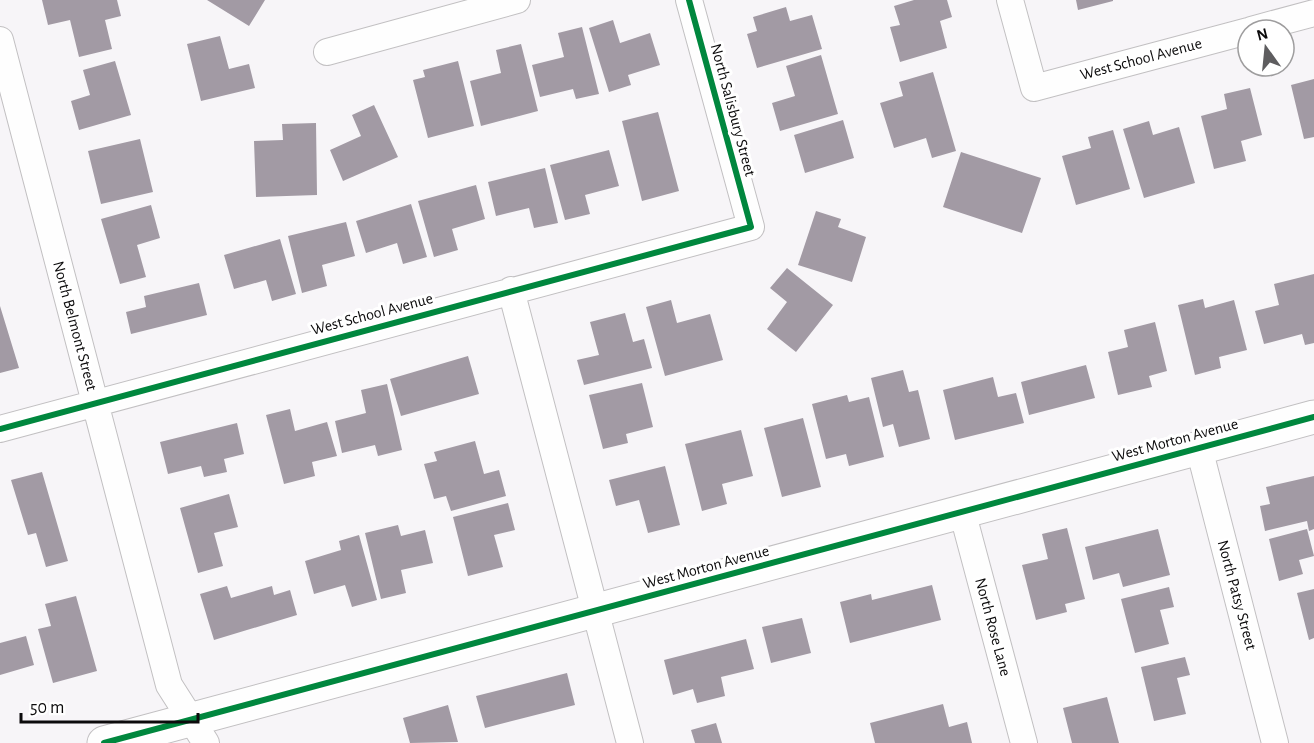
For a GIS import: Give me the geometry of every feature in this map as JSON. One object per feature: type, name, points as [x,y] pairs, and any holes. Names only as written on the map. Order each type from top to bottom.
[{"type":"main road","name":"West Morton Avenue","points":[[105,743],[199,731],[595,611],[1314,417]]},
{"type":"street","points":[[327,52],[517,0]]},
{"type":"street","name":"North Salisbury Street","points":[[689,0],[751,227]]},
{"type":"street","name":"West School Avenue","points":[[1010,0],[1034,88],[1236,34]]},
{"type":"street","name":"West School Avenue","points":[[1295,18],[1314,13]]},
{"type":"street","name":"North Belmont Street","points":[[0,40],[9,113],[95,403],[169,685],[199,731]]},
{"type":"street","name":"West School Avenue","points":[[0,429],[751,227]]},
{"type":"street","points":[[511,290],[630,743]]},
{"type":"street","name":"North Patsy Street","points":[[1199,448],[1275,743]]},
{"type":"street","name":"North Rose Lane","points":[[962,511],[1024,743]]},
{"type":"building","points":[[42,0],[117,0],[121,16],[105,20],[112,49],[79,57],[70,20],[48,25]]},
{"type":"building","points":[[207,0],[265,0],[249,26]]},
{"type":"building","points":[[914,0],[947,0],[952,17],[940,21],[947,48],[900,62],[890,27],[900,25],[894,6]]},
{"type":"building","points":[[1076,0],[1113,0],[1113,1],[1078,10]]},
{"type":"building","points":[[786,7],[790,21],[812,15],[822,49],[757,68],[747,34],[757,31],[753,17]]},
{"type":"building","points":[[613,20],[620,43],[650,33],[660,65],[628,75],[631,85],[609,92],[589,28]]},
{"type":"building","points":[[582,27],[599,94],[576,99],[573,89],[540,97],[532,65],[564,57],[558,33]]},
{"type":"building","points":[[220,36],[229,69],[249,64],[255,88],[201,101],[187,44]]},
{"type":"building","points":[[521,44],[538,111],[481,126],[470,81],[501,73],[496,50]]},
{"type":"building","points":[[821,55],[838,114],[780,131],[772,103],[795,96],[786,66]]},
{"type":"building","points":[[115,61],[131,115],[79,130],[71,101],[90,95],[83,70]]},
{"type":"building","points":[[458,61],[474,126],[428,138],[413,80],[425,77],[423,70]]},
{"type":"building","points":[[933,72],[956,151],[932,158],[926,138],[894,148],[880,103],[903,96],[899,82]]},
{"type":"building","points":[[1314,79],[1314,137],[1304,139],[1291,85]]},
{"type":"building","points":[[1250,88],[1262,135],[1241,141],[1246,161],[1214,169],[1201,116],[1227,109],[1224,94]]},
{"type":"building","points":[[374,105],[398,157],[343,181],[330,150],[361,136],[352,115]]},
{"type":"building","points":[[658,112],[679,191],[642,201],[622,121]]},
{"type":"building","points":[[843,120],[854,158],[805,173],[794,135]]},
{"type":"building","points":[[1149,121],[1153,135],[1179,127],[1195,183],[1144,198],[1123,129]]},
{"type":"building","points":[[316,123],[317,195],[256,197],[254,141],[283,140],[282,124]]},
{"type":"building","points":[[1113,130],[1130,189],[1076,205],[1062,156],[1091,148],[1088,137]]},
{"type":"building","points":[[140,139],[153,192],[101,204],[88,151]]},
{"type":"building","points":[[609,150],[619,186],[585,195],[590,214],[565,220],[550,165]]},
{"type":"building","points":[[961,152],[1041,178],[1022,233],[943,207]]},
{"type":"building","points":[[545,168],[558,223],[534,228],[529,208],[496,216],[488,182]]},
{"type":"building","points":[[476,185],[485,219],[452,229],[458,250],[434,257],[418,201]]},
{"type":"building","points":[[411,204],[427,257],[403,264],[397,243],[366,253],[356,221]]},
{"type":"building","points":[[151,205],[160,238],[137,245],[146,277],[120,284],[101,219]]},
{"type":"building","points":[[816,211],[841,219],[838,227],[866,237],[852,282],[798,265]]},
{"type":"building","points":[[346,222],[355,256],[322,265],[327,286],[302,293],[288,236]]},
{"type":"building","points":[[280,239],[296,294],[272,301],[266,280],[234,289],[224,255]]},
{"type":"building","points":[[787,268],[833,305],[796,352],[767,329],[787,302],[770,288]]},
{"type":"building","points":[[1314,274],[1314,343],[1305,345],[1302,334],[1264,344],[1255,311],[1279,305],[1274,284]]},
{"type":"building","points":[[199,283],[207,315],[131,334],[126,312],[146,307],[144,296]]},
{"type":"building","points":[[1203,299],[1205,308],[1234,300],[1247,350],[1219,357],[1221,368],[1195,375],[1178,305]]},
{"type":"building","points":[[671,300],[677,323],[710,314],[723,360],[665,376],[646,307]]},
{"type":"building","points":[[0,306],[19,368],[0,373]]},
{"type":"building","points":[[625,313],[633,342],[644,339],[652,368],[584,385],[577,360],[599,355],[590,322]]},
{"type":"building","points":[[1155,322],[1167,371],[1149,376],[1152,387],[1118,395],[1108,352],[1128,347],[1124,330]]},
{"type":"building","points":[[468,356],[479,394],[401,416],[390,379]]},
{"type":"building","points":[[1086,365],[1095,398],[1029,415],[1021,382]]},
{"type":"building","points":[[903,370],[909,392],[918,390],[930,439],[899,447],[893,424],[883,427],[871,378]]},
{"type":"building","points":[[993,377],[998,397],[1016,393],[1024,423],[955,440],[943,390]]},
{"type":"building","points":[[642,383],[653,427],[626,434],[628,443],[603,449],[589,395]]},
{"type":"building","points":[[387,384],[402,450],[378,456],[375,445],[342,453],[335,421],[366,413],[361,390]]},
{"type":"building","points":[[847,395],[849,402],[869,397],[884,457],[849,466],[846,454],[826,459],[812,404]]},
{"type":"building","points":[[290,409],[295,431],[327,422],[337,456],[312,462],[315,476],[284,484],[266,415]]},
{"type":"building","points":[[803,418],[821,487],[782,497],[764,428]]},
{"type":"building","points":[[237,423],[244,454],[224,459],[227,472],[204,477],[201,466],[168,474],[160,442]]},
{"type":"building","points":[[741,430],[753,476],[722,484],[727,504],[702,511],[685,444]]},
{"type":"building","points":[[475,441],[484,474],[499,470],[506,496],[451,511],[446,496],[434,499],[424,464],[437,461],[434,452]]},
{"type":"building","points":[[665,466],[680,525],[648,533],[639,500],[616,506],[609,480]]},
{"type":"building","points":[[42,472],[68,561],[46,567],[36,533],[28,535],[11,480]]},
{"type":"building","points":[[1314,476],[1314,529],[1309,531],[1307,521],[1265,531],[1260,506],[1270,504],[1266,487]]},
{"type":"building","points":[[229,494],[238,527],[214,533],[223,566],[198,573],[180,508]]},
{"type":"building","points":[[508,503],[515,530],[494,535],[503,567],[468,576],[453,517]]},
{"type":"building","points":[[398,525],[401,536],[425,530],[433,563],[401,570],[406,593],[381,599],[365,533]]},
{"type":"building","points":[[1067,528],[1085,599],[1065,604],[1067,612],[1036,620],[1022,565],[1048,559],[1042,534]]},
{"type":"building","points":[[1158,529],[1170,575],[1123,587],[1119,573],[1093,580],[1085,547]]},
{"type":"building","points":[[1307,529],[1314,556],[1299,560],[1303,574],[1279,581],[1269,539]]},
{"type":"building","points":[[359,535],[377,600],[352,607],[345,585],[314,594],[305,561],[341,550],[339,541]]},
{"type":"building","points":[[932,585],[941,620],[850,643],[840,602],[871,594],[872,600]]},
{"type":"building","points":[[227,586],[231,598],[272,586],[274,595],[290,590],[297,615],[214,640],[200,594]]},
{"type":"building","points":[[1169,587],[1174,607],[1160,610],[1169,644],[1135,653],[1121,599]]},
{"type":"building","points":[[1314,589],[1314,638],[1309,640],[1297,593]]},
{"type":"building","points":[[76,596],[97,671],[53,683],[38,629],[51,626],[45,604]]},
{"type":"building","points":[[802,618],[811,653],[771,663],[762,627]]},
{"type":"building","points":[[26,636],[34,665],[0,675],[0,643]]},
{"type":"building","points":[[746,639],[754,669],[721,677],[725,696],[697,703],[693,689],[673,695],[664,660]]},
{"type":"building","points":[[1185,657],[1190,675],[1177,678],[1186,714],[1154,721],[1141,667]]},
{"type":"building","points":[[567,673],[575,705],[485,728],[476,696]]},
{"type":"building","points":[[1107,697],[1119,743],[1072,743],[1063,708]]},
{"type":"building","points":[[943,704],[949,727],[967,722],[972,743],[875,743],[870,723]]},
{"type":"building","points":[[448,705],[458,742],[410,743],[403,718]]},
{"type":"building","points":[[716,723],[722,743],[695,743],[691,730]]},
{"type":"cycle path","points":[[0,429],[751,227],[689,0]]},
{"type":"cycle path","points":[[104,743],[1314,417]]}]
